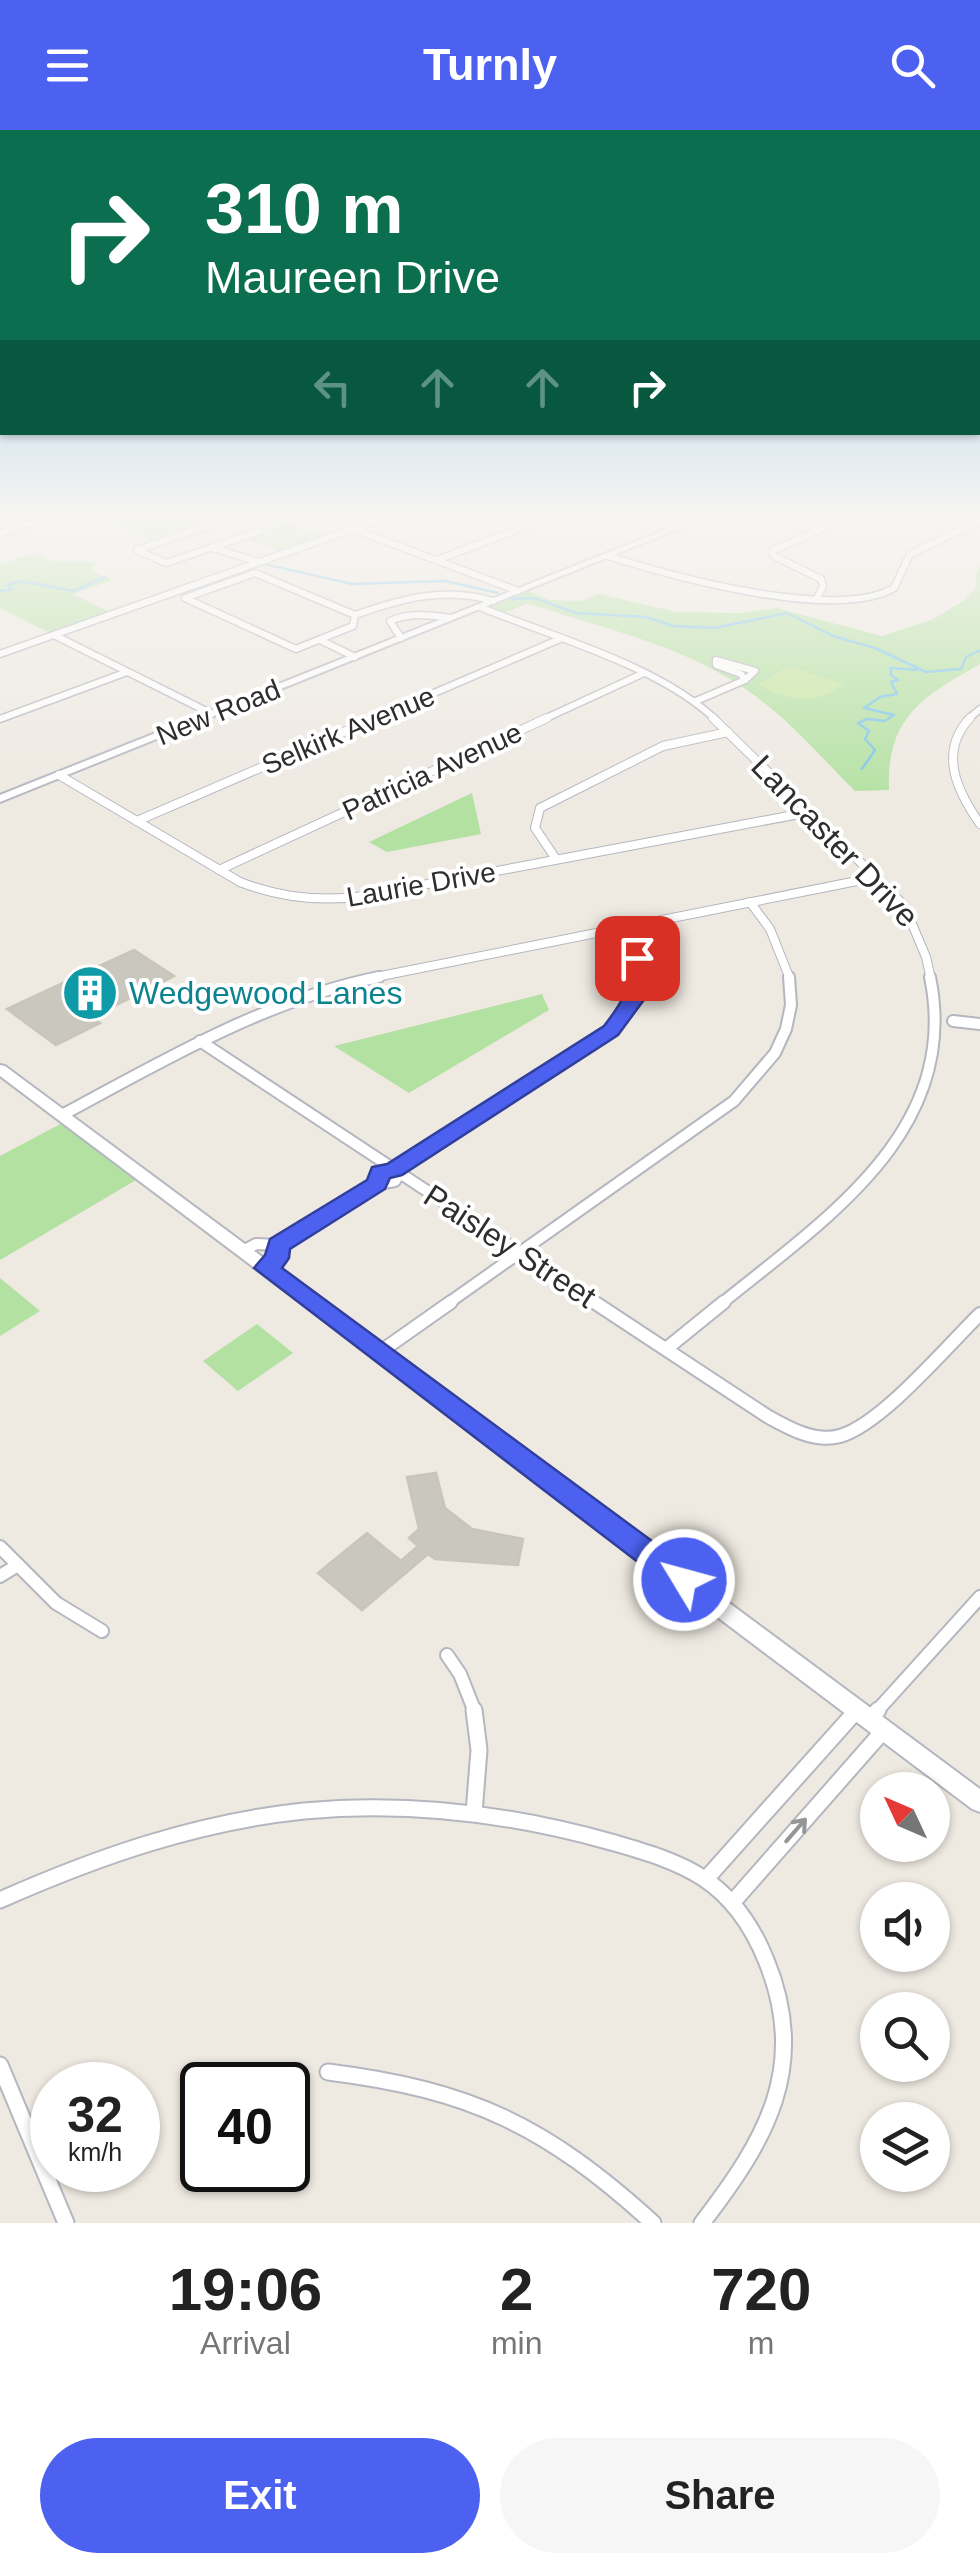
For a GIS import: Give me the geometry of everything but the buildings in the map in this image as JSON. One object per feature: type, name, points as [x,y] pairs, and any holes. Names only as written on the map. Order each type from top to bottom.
[{"type":"street","points":[[0,654],[122,611]]},
{"type":"street","points":[[213,611],[296,649],[353,626],[355,615]]},
{"type":"street","points":[[344,611],[355,615],[366,611]]},
{"type":"street","name":"New Road","points":[[0,798],[470,611]]},
{"type":"street","name":"Lancaster Drive","points":[[489,611],[644,673],[696,700],[877,877],[919,925],[944,973]]},
{"type":"street","points":[[401,638],[390,620],[398,616],[411,613],[450,618]]},
{"type":"street","points":[[54,635],[212,714]]},
{"type":"street","name":"Selkirk Avenue","points":[[136,821],[560,639]]},
{"type":"street","points":[[322,641],[355,656]]},
{"type":"street","points":[[696,700],[745,680],[756,672],[716,660],[716,665],[741,674],[745,680]]},
{"type":"street","points":[[0,720],[127,672]]},
{"type":"street","name":"Patricia Avenue","points":[[219,870],[644,673]]},
{"type":"street","points":[[980,710],[959,729],[950,751],[955,781],[980,824]]},
{"type":"street","points":[[556,860],[533,828],[540,808],[664,746],[728,732]]},
{"type":"street","name":"Laurie Drive","points":[[59,775],[219,870],[266,892],[334,899],[810,812]]},
{"type":"street","points":[[62,1115],[269,1008],[334,987],[877,877]]},
{"type":"street","points":[[380,1352],[734,1101],[772,1061],[792,1013],[791,974],[776,936],[750,902]]},
{"type":"street","points":[[244,1252],[256,1244],[278,1245],[376,1184],[380,1173],[394,1170],[602,1037],[624,1018],[636,997],[640,972],[630,945],[618,928]]},
{"type":"street","points":[[951,1002],[953,1026],[980,1024]]},
{"type":"street","name":"Paisley Street","points":[[200,1041],[784,1427],[826,1437],[851,1432],[980,1314]]},
{"type":"street","points":[[0,1069],[980,1802]]},
{"type":"street","points":[[666,1349],[867,1186],[902,1151]]},
{"type":"street","points":[[266,1268],[277,1258],[278,1245]]},
{"type":"street","points":[[0,1547],[56,1603],[102,1630]]},
{"type":"street","points":[[0,1576],[18,1564]]},
{"type":"street","points":[[706,1879],[870,1720],[980,1597]]},
{"type":"street","points":[[447,1654],[468,1686],[479,1722],[481,1753],[474,1813]]},
{"type":"street","points":[[732,1903],[870,1720]]},
{"type":"street","points":[[0,1900],[122,1850],[260,1817],[327,1809],[474,1813],[595,1836],[678,1865],[706,1879],[732,1903],[760,1945],[782,2008],[785,2060],[778,2101],[763,2140],[702,2223]]},
{"type":"street","points":[[0,2065],[66,2223]]},
{"type":"street","points":[[328,2072],[401,2079],[476,2102],[514,2119],[580,2158],[653,2223]]},
{"type":"green space","points":[[5,611],[108,611],[115,614],[54,635]]},
{"type":"green space","points":[[551,611],[786,611],[882,636],[947,611],[980,611],[980,664],[925,699],[901,727],[890,765],[889,790],[855,791],[794,729],[729,679],[677,653]]},
{"type":"green space","points":[[789,666],[844,684],[823,696],[802,699],[758,685]]},
{"type":"green space","points":[[472,793],[481,834],[387,852],[369,842]]},
{"type":"green space","points":[[542,994],[549,1010],[409,1093],[334,1046]]},
{"type":"green space","points":[[68,1120],[143,1176],[0,1260],[0,1156]]},
{"type":"green space","points":[[0,1278],[40,1311],[0,1336]]},
{"type":"green space","points":[[257,1324],[293,1353],[238,1391],[203,1361]]},
{"type":"waterway","points":[[569,611],[715,628],[787,613],[833,636],[875,648],[926,672],[961,669],[966,657],[980,650]]},
{"type":"waterway","points":[[862,769],[875,750],[865,739],[869,731],[858,723],[867,719],[885,721],[894,715],[864,708],[880,697],[897,694],[891,682],[898,680],[891,675],[891,668],[917,670]]},
{"type":"place","name":"Wedgewood Lanes","points":[[90,993]]},
{"type":"route","points":[[637,958],[640,986],[632,1006],[611,1031],[394,1170],[384,1170],[377,1176],[376,1184],[278,1245],[280,1252],[275,1262],[266,1268],[684,1580]]}]
